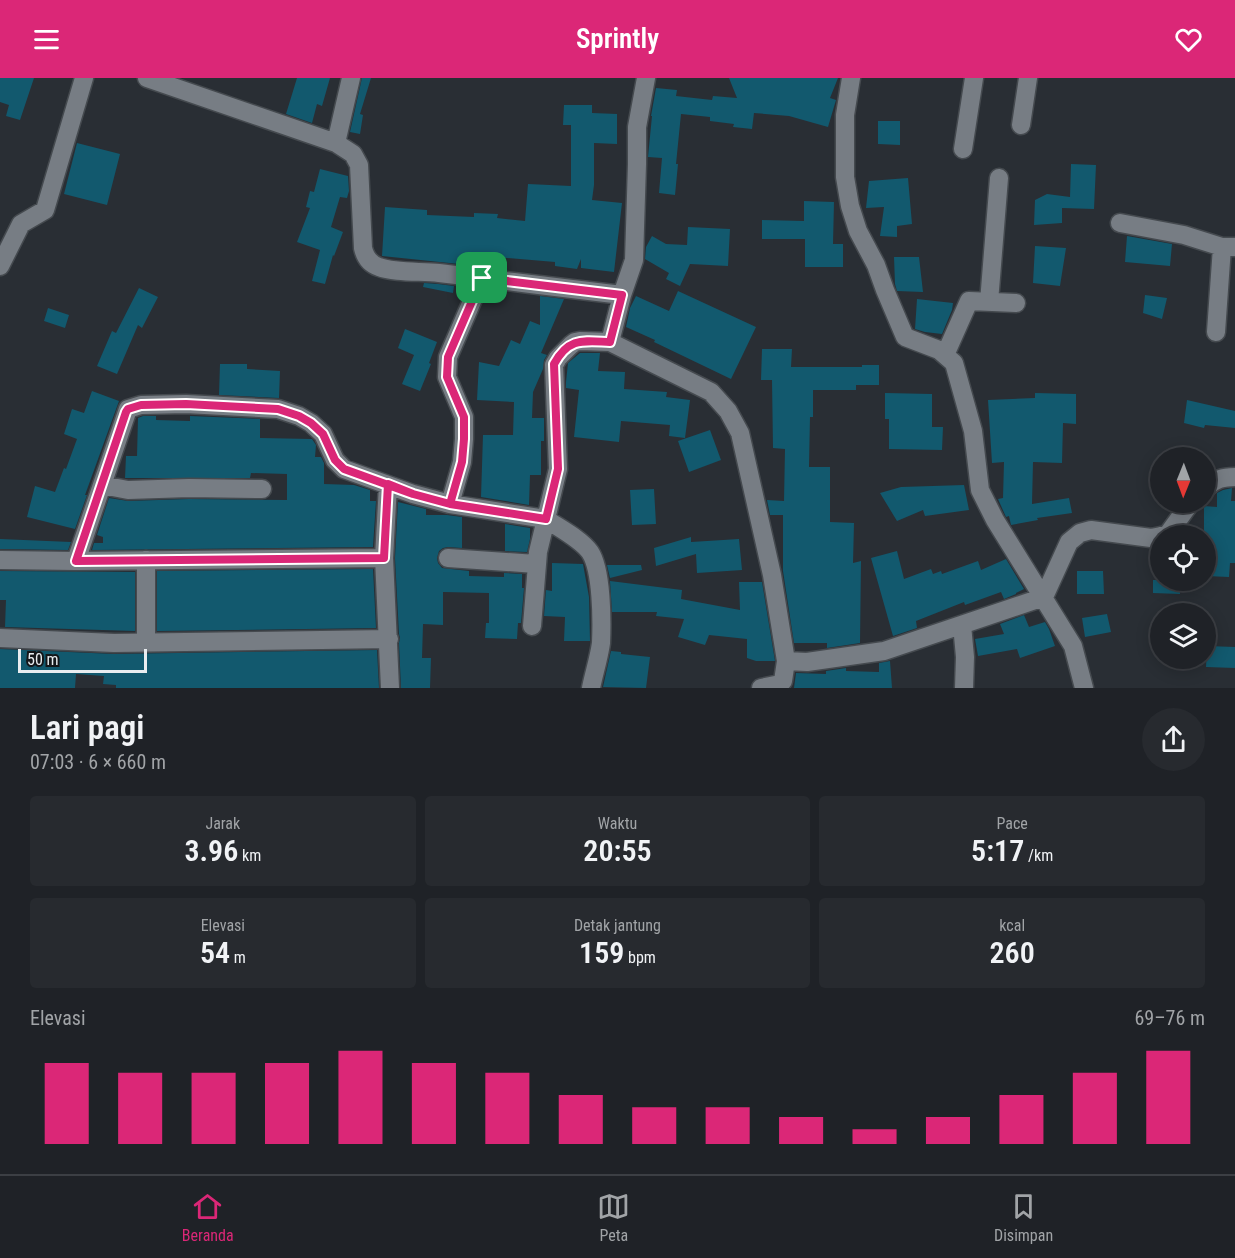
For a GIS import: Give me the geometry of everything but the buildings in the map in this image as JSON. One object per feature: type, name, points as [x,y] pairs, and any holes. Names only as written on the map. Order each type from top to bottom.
[{"type":"street","points":[[0,266],[21,224],[45,210],[84,78]]},
{"type":"street","points":[[147,78],[336,143],[353,154],[359,165],[364,255],[377,267],[386,270],[427,271],[622,295]]},
{"type":"street","points":[[336,143],[351,78]]},
{"type":"street","points":[[610,342],[634,260],[637,126],[646,78]]},
{"type":"street","points":[[851,78],[845,115],[845,177],[850,206],[858,231],[876,265],[903,334],[908,339],[939,350],[954,363],[973,431],[981,490],[995,520],[1074,646],[1084,688]]},
{"type":"street","points":[[963,149],[974,78]]},
{"type":"street","points":[[1021,125],[1028,78]]},
{"type":"street","points":[[989,302],[999,178]]},
{"type":"street","points":[[1120,223],[1184,235],[1229,247],[1216,332]]},
{"type":"street","points":[[450,504],[462,462],[464,417],[447,377],[448,357],[482,278]]},
{"type":"street","points":[[945,355],[969,301],[1016,303]]},
{"type":"street","points":[[532,626],[536,564],[558,469],[554,364],[575,342],[610,342],[711,392],[728,411],[740,433],[772,575],[786,661],[783,681],[780,684],[761,688]]},
{"type":"street","points":[[76,561],[128,409],[141,405],[186,404],[278,409],[311,423],[323,434],[335,460],[344,469],[413,494],[450,504],[546,519],[582,543],[592,555],[601,593],[601,644],[591,688]]},
{"type":"street","points":[[1216,480],[1222,477],[1235,477]]},
{"type":"street","points":[[388,484],[384,558],[390,688]]},
{"type":"street","points":[[102,485],[128,490],[262,489]]},
{"type":"street","points":[[786,661],[807,662],[884,651],[1044,597],[1069,542],[1080,533],[1091,530],[1150,538]]},
{"type":"street","points":[[0,560],[384,558]]},
{"type":"street","points":[[448,558],[536,564]]},
{"type":"street","points":[[146,560],[146,642]]},
{"type":"street","points":[[962,625],[965,657],[964,688]]},
{"type":"street","points":[[0,638],[114,643],[388,639]]},
{"type":"route","points":[[482,278],[448,357],[447,377],[464,417],[462,462],[450,504],[413,494],[388,484],[344,469],[335,460],[323,434],[311,423],[278,409],[186,404],[141,405],[128,409],[126,412],[76,561],[384,558],[388,484],[413,494],[450,504],[546,519],[558,469],[554,364],[575,342],[610,342],[622,295],[482,278]]}]
